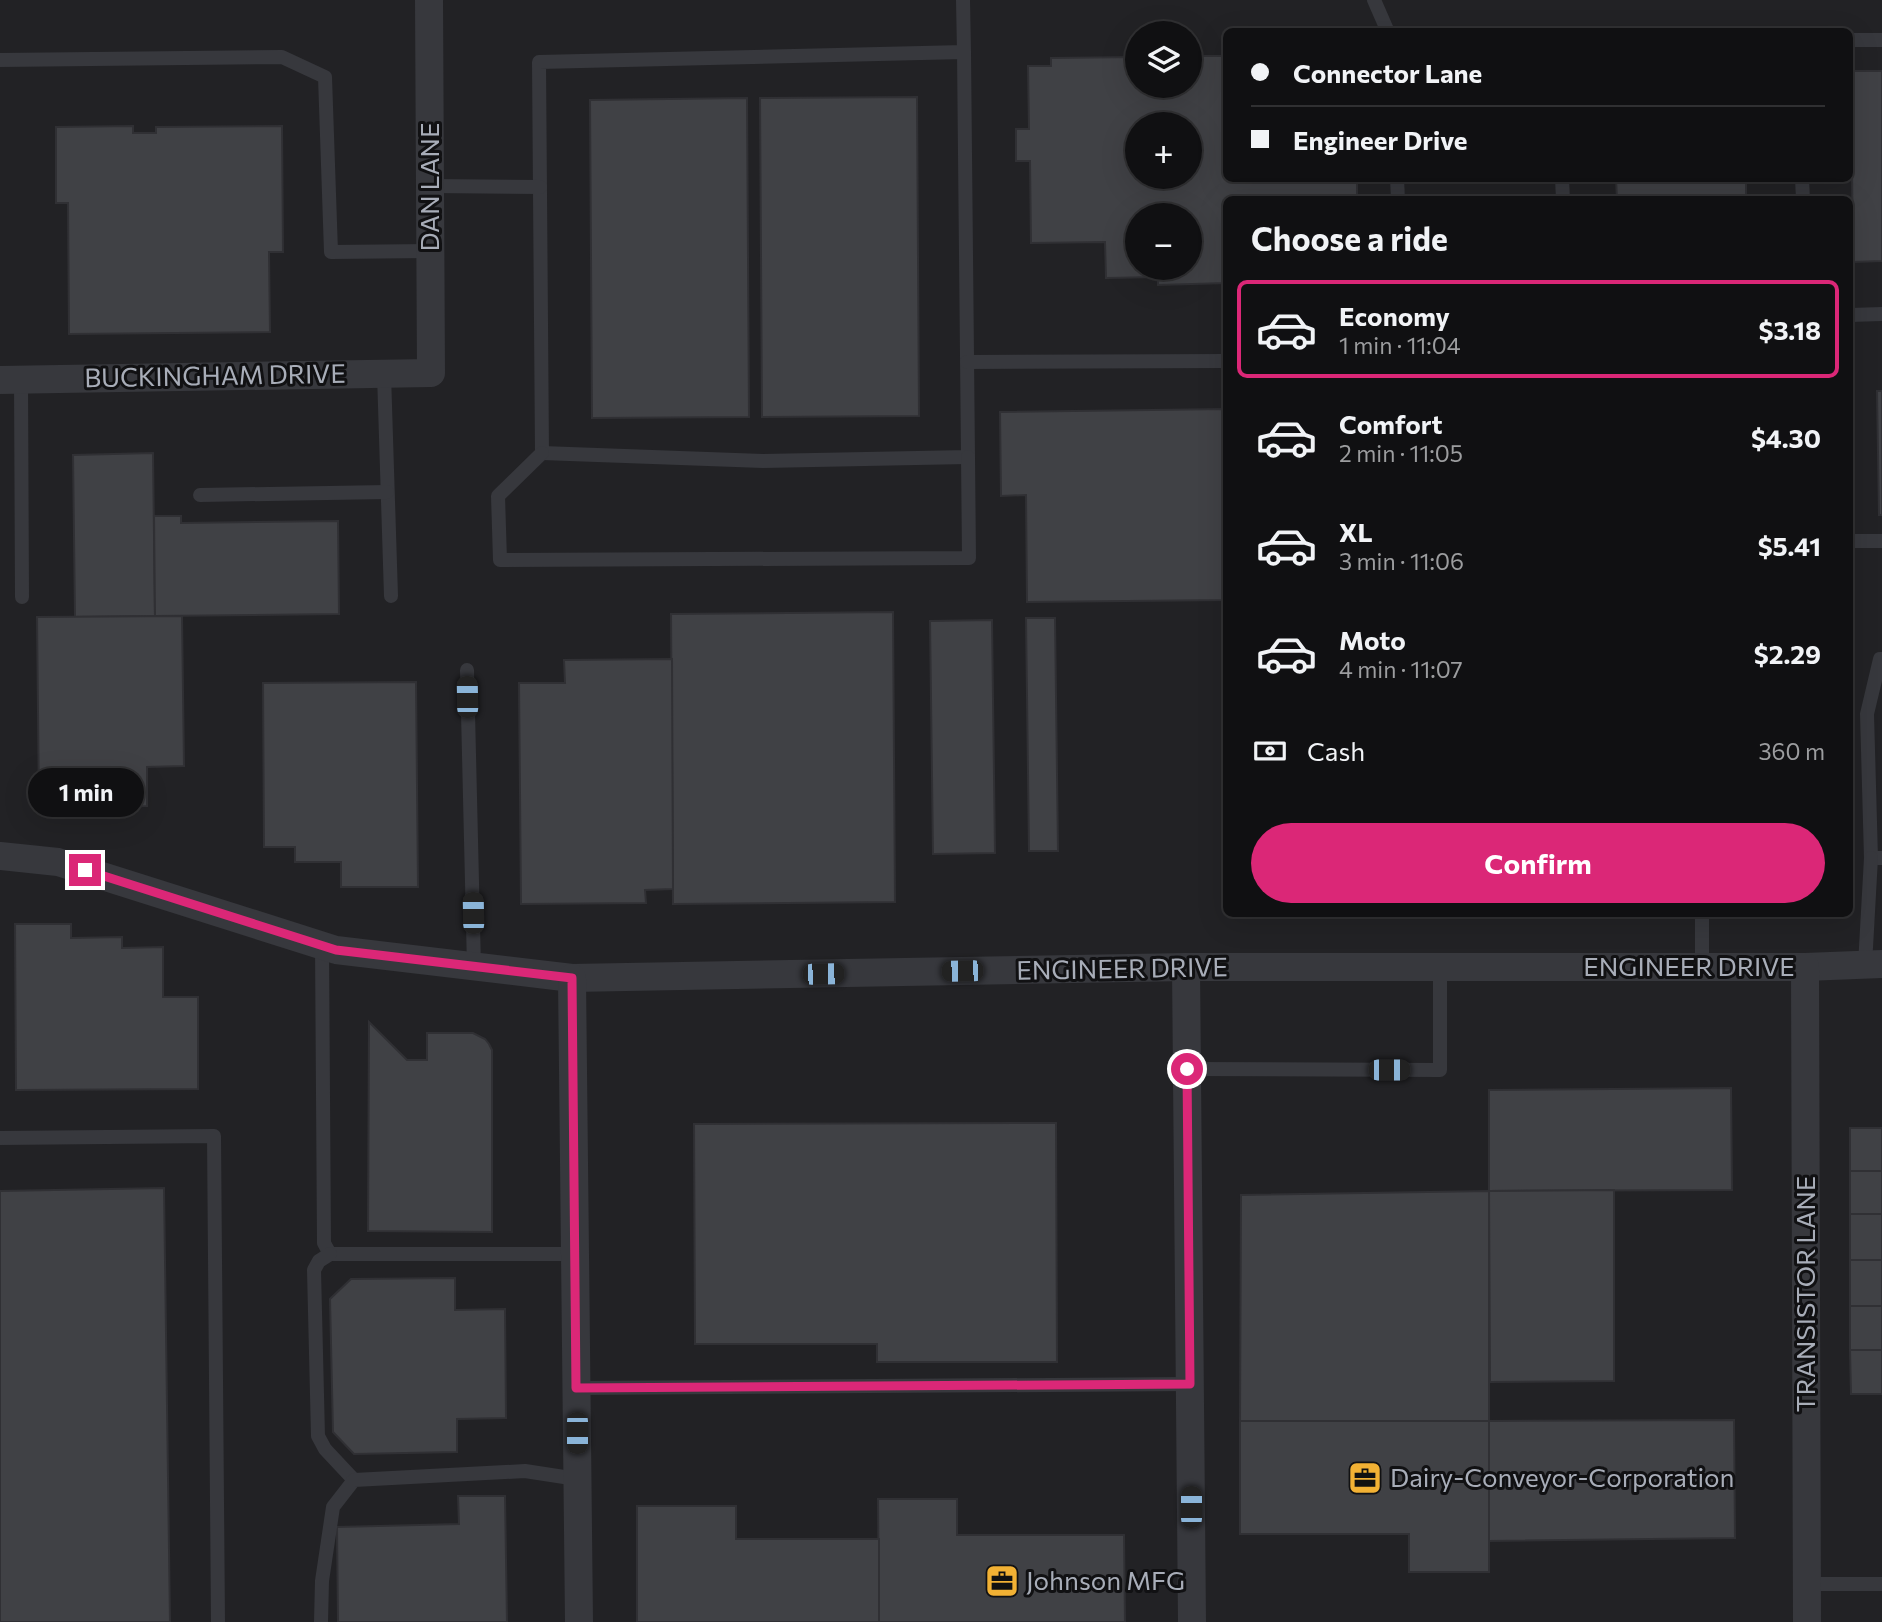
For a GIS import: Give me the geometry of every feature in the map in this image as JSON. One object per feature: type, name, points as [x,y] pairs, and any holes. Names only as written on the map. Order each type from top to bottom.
[{"type":"street","name":"DAN LANE","points":[[429,0],[431,373]]},
{"type":"street","name":"BUCKINGHAM DRIVE","points":[[11,380],[431,373]]},
{"type":"street","name":"ENGINEER DRIVE","points":[[0,856],[58,862],[336,950],[572,978],[1186,967],[1805,967],[1874,964]]},
{"type":"street","points":[[1186,967],[1192,1622]]},
{"type":"street","name":"TRANSISTOR LANE","points":[[1805,967],[1807,1622]]},
{"type":"street","points":[[572,978],[579,1622]]},
{"type":"lane","points":[[963,0],[964,51],[969,558],[500,560],[498,496],[542,453],[538,62],[964,51]]},
{"type":"lane","points":[[1374,0],[1386,28]]},
{"type":"lane","points":[[1853,40],[1882,40]]},
{"type":"lane","points":[[0,60],[282,57],[325,77],[331,253],[430,251]]},
{"type":"lane","points":[[430,186],[540,187]]},
{"type":"lane","points":[[1853,315],[1882,314]]},
{"type":"lane","points":[[967,362],[1223,361]]},
{"type":"lane","points":[[384,374],[391,596]]},
{"type":"lane","points":[[11,380],[22,597]]},
{"type":"lane","points":[[542,453],[763,461],[968,457]]},
{"type":"lane","points":[[200,495],[387,492]]},
{"type":"lane","points":[[1853,541],[1882,541]]},
{"type":"lane","points":[[1874,964],[1876,858],[1867,714],[1882,659]]},
{"type":"lane","points":[[467,670],[474,967]]},
{"type":"lane","points":[[1702,917],[1702,967]]},
{"type":"lane","points":[[322,946],[324,1243],[331,1254]]},
{"type":"lane","points":[[1187,1069],[1440,1070],[1440,967]]},
{"type":"lane","points":[[0,1138],[214,1136],[218,1622]]},
{"type":"lane","points":[[354,1480],[325,1449],[318,1436],[314,1270],[319,1261],[331,1254],[575,1254]]},
{"type":"lane","points":[[576,1388],[1190,1384]]},
{"type":"lane","points":[[321,1622],[322,1581],[333,1507],[354,1480],[525,1471],[577,1479]]},
{"type":"lane","points":[[1807,1584],[1882,1584]]},
{"type":"shaded area","points":[[0,0],[1882,0],[1882,1622],[0,1622]]},
{"type":"building","points":[[1202,56],[1223,56],[1223,182],[1357,182],[1357,196],[1223,196],[1223,283],[1158,285],[1158,280],[1202,280],[1202,203],[1125,203],[1125,278],[1106,278],[1105,242],[1031,243],[1030,161],[1016,161],[1016,129],[1029,129],[1028,66],[1051,66],[1051,58],[1125,57],[1125,98],[1202,98]]},
{"type":"building","points":[[1853,71],[1882,71],[1882,261],[1853,262]]},
{"type":"building","points":[[917,97],[919,416],[762,417],[760,98]]},
{"type":"building","points":[[747,98],[749,417],[592,418],[590,100]]},
{"type":"building","points":[[133,126],[133,133],[156,133],[156,127],[282,126],[283,252],[269,252],[270,332],[69,334],[68,203],[56,203],[56,127]]},
{"type":"building","points":[[1616,182],[1746,182],[1746,196],[1617,196]]},
{"type":"building","points":[[1877,391],[1882,391],[1882,515],[1879,515]]},
{"type":"building","points":[[1223,409],[1223,600],[1027,602],[1026,495],[1001,496],[1000,412]]},
{"type":"building","points":[[153,453],[155,616],[75,617],[73,455]]},
{"type":"building","points":[[154,516],[181,516],[181,523],[338,521],[339,614],[155,616]]},
{"type":"building","points":[[893,612],[895,902],[673,904],[671,614]]},
{"type":"building","points":[[182,616],[184,766],[147,767],[147,806],[39,807],[37,617]]},
{"type":"building","points":[[1026,618],[1055,618],[1058,851],[1029,851]]},
{"type":"building","points":[[992,620],[995,853],[933,854],[930,621]]},
{"type":"building","points":[[672,659],[673,889],[645,890],[646,903],[521,904],[519,683],[565,683],[564,660]]},
{"type":"building","points":[[416,682],[418,887],[341,887],[341,862],[295,862],[295,847],[264,847],[263,683]]},
{"type":"building","points":[[15,924],[71,924],[71,938],[122,937],[122,948],[163,947],[163,997],[198,997],[198,1089],[16,1090]]},
{"type":"building","points":[[369,1022],[407,1060],[427,1060],[427,1033],[473,1033],[489,1044],[492,1050],[492,1232],[368,1231]]},
{"type":"building","points":[[1731,1088],[1732,1190],[1489,1191],[1489,1090]]},
{"type":"building","points":[[1056,1123],[1057,1362],[877,1362],[877,1344],[695,1344],[694,1124]]},
{"type":"building","points":[[1850,1128],[1882,1128],[1882,1171],[1850,1171]]},
{"type":"building","points":[[1850,1171],[1882,1171],[1882,1214],[1850,1214]]},
{"type":"building","points":[[164,1188],[170,1622],[0,1622],[0,1191]]},
{"type":"building","points":[[1614,1190],[1614,1381],[1490,1382],[1489,1191]]},
{"type":"building","points":[[1489,1191],[1489,1421],[1240,1421],[1241,1195]]},
{"type":"building","points":[[1850,1214],[1882,1214],[1882,1260],[1850,1260]]},
{"type":"building","points":[[1850,1260],[1882,1260],[1882,1306],[1850,1306]]},
{"type":"building","points":[[455,1278],[455,1310],[505,1309],[506,1418],[457,1419],[457,1452],[354,1454],[333,1432],[330,1299],[351,1279]]},
{"type":"building","points":[[1850,1306],[1882,1306],[1882,1350],[1850,1350]]},
{"type":"building","points":[[1850,1350],[1882,1350],[1882,1394],[1851,1394]]},
{"type":"building","points":[[1734,1420],[1735,1538],[1489,1541],[1489,1421]]},
{"type":"building","name":"Dairy-Conveyor-Corporation","points":[[1240,1421],[1489,1421],[1489,1572],[1409,1572],[1409,1534],[1240,1534]]},
{"type":"building","points":[[458,1496],[505,1496],[507,1622],[338,1622],[337,1527],[459,1524]]},
{"type":"building","name":"Johnson MFG","points":[[878,1499],[957,1499],[957,1535],[1124,1535],[1125,1622],[879,1622]]},
{"type":"building","points":[[637,1506],[736,1506],[736,1539],[879,1539],[879,1622],[637,1622]]},
{"type":"place","name":"Dairy-Conveyor-Corporation","points":[[1365,1478]]},
{"type":"place","name":"Johnson MFG","points":[[1002,1581]]},
{"type":"route","points":[[85,870],[336,950],[572,978],[576,1388],[1190,1384],[1187,1069]]}]
